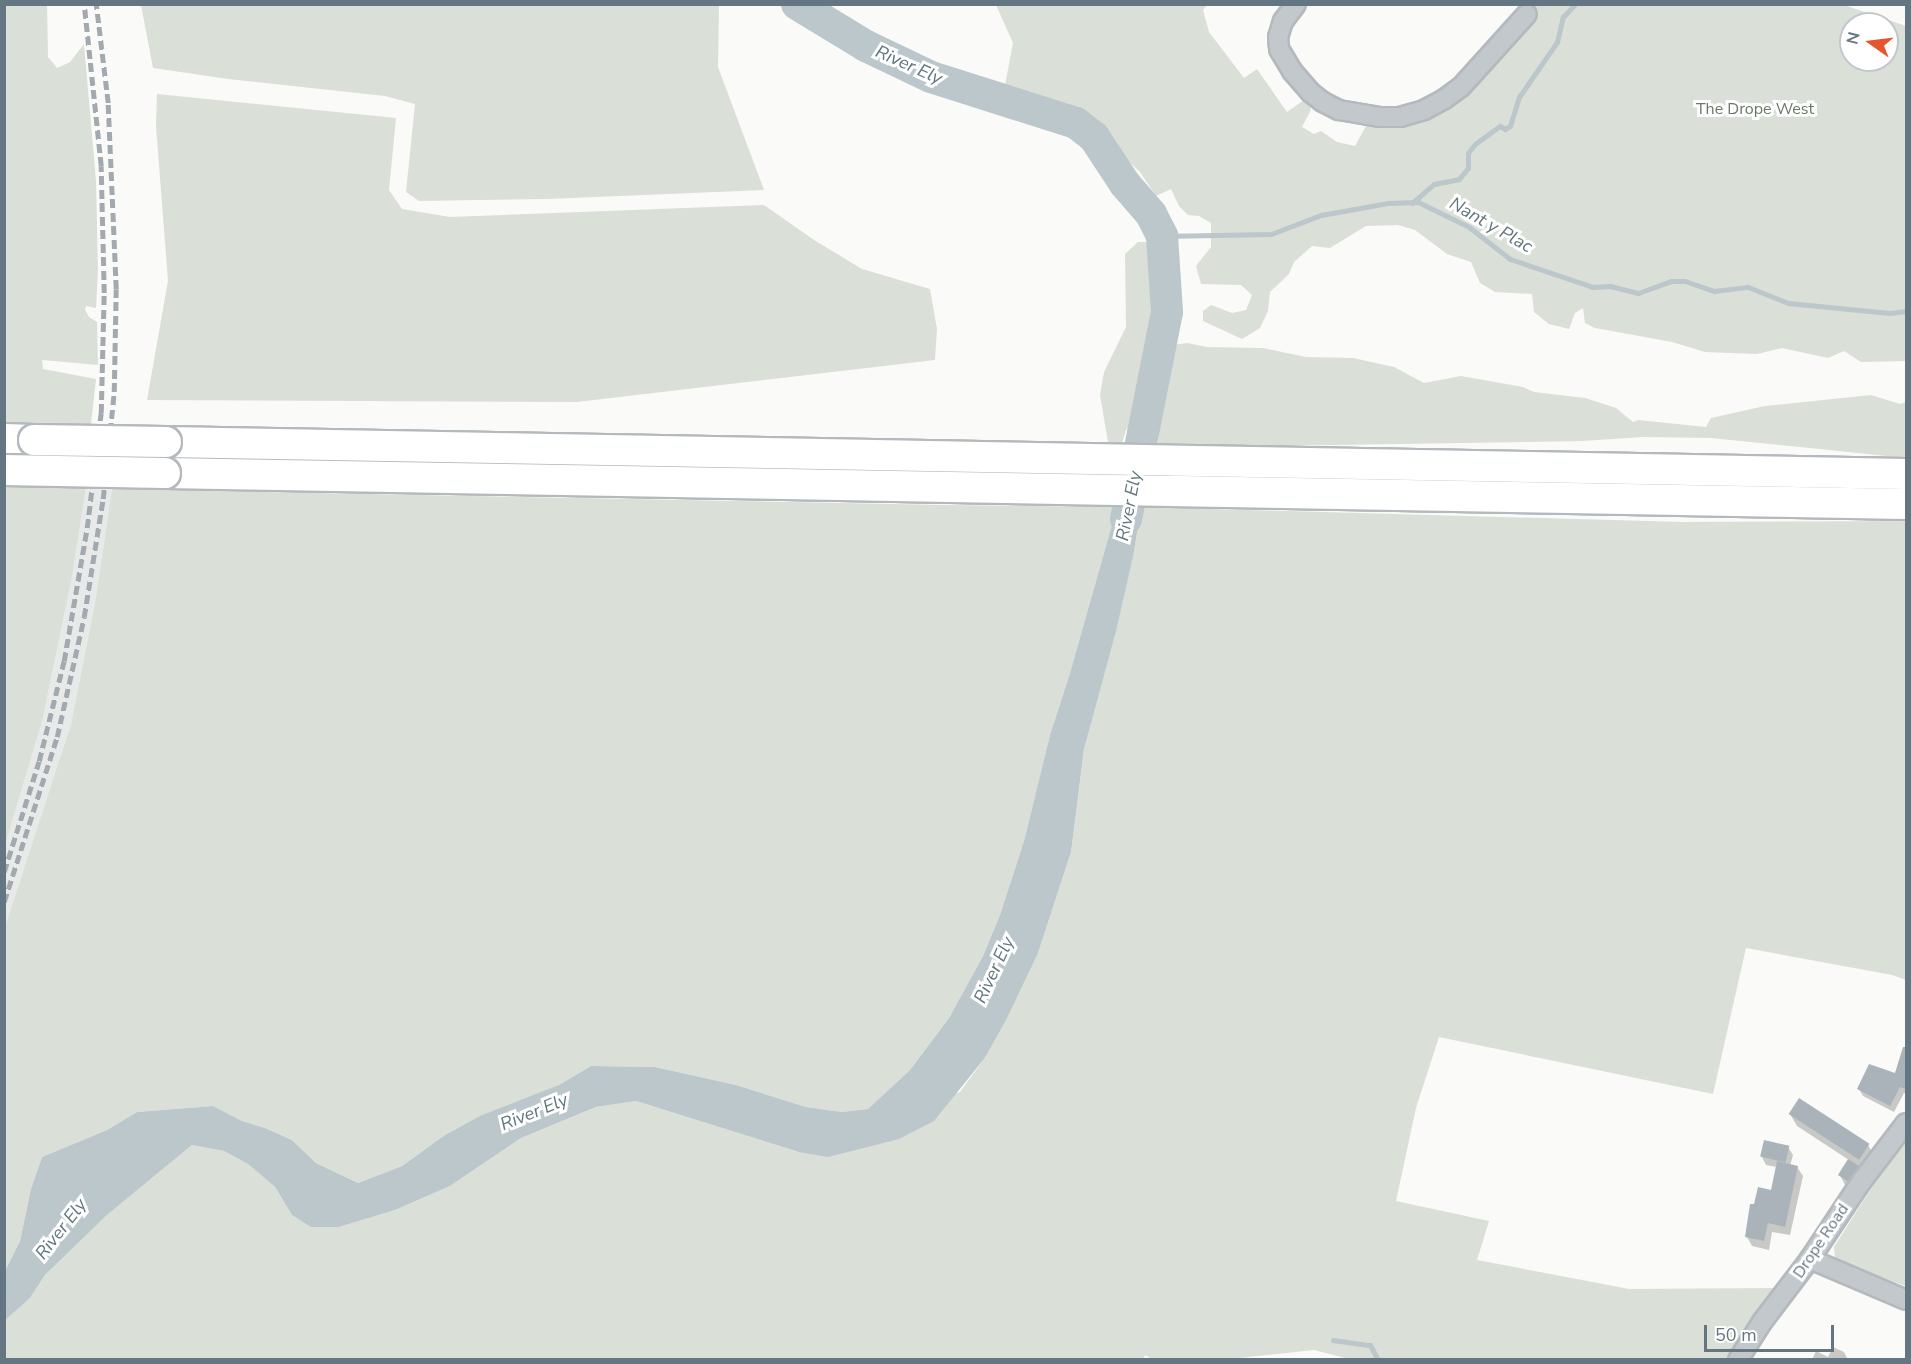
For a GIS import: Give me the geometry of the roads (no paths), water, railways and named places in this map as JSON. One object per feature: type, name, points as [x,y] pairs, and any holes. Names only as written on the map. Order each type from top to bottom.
[{"type":"highway","points":[[4,439],[1906,474]]},
{"type":"highway","points":[[4,470],[1906,504]]},
{"type":"street","points":[[1296,4],[1283,21],[1278,37],[1280,49],[1292,71],[1310,92],[1323,102],[1340,110],[1380,117],[1400,117],[1424,110],[1443,100],[1461,87],[1527,14]]},
{"type":"street","name":"Drope Road","points":[[1738,1359],[1762,1322],[1810,1259],[1861,1182],[1906,1123]]},
{"type":"street","points":[[1810,1259],[1906,1300]]},
{"type":"water","points":[[1117,507],[1141,507],[1134,552],[1116,631],[1084,749],[1071,852],[1038,953],[1006,1020],[984,1059],[934,1121],[899,1139],[828,1157],[799,1152],[636,1101],[596,1107],[521,1138],[450,1186],[395,1210],[339,1227],[311,1227],[292,1215],[275,1187],[248,1164],[224,1151],[192,1145],[107,1215],[45,1275],[30,1298],[5,1320],[5,1271],[20,1241],[31,1189],[42,1157],[107,1130],[137,1112],[213,1106],[242,1121],[292,1140],[316,1163],[358,1183],[402,1166],[442,1137],[480,1116],[559,1085],[591,1066],[655,1067],[736,1085],[806,1107],[842,1112],[868,1109],[910,1070],[949,1018],[983,956],[1000,915],[1024,841],[1050,735]]},
{"type":"waterway","name":"River Ely","points":[[797,4],[866,46],[931,77],[1076,123],[1094,137],[1125,184],[1151,214],[1162,236],[1167,312],[1126,519]]},
{"type":"waterway","points":[[1412,203],[1434,184],[1459,179],[1468,168],[1468,153],[1475,144],[1500,126],[1505,129],[1510,126],[1519,97],[1557,42],[1563,17],[1575,4]]},
{"type":"waterway","name":"Nant y Plac","points":[[1162,236],[1271,234],[1321,215],[1388,203],[1418,202],[1469,227],[1510,259],[1593,287],[1610,286],[1638,293],[1671,281],[1685,281],[1714,291],[1748,287],[1788,303],[1890,313],[1906,311]]},
{"type":"waterway","points":[[1333,1340],[1370,1345],[1378,1360]]},
{"type":"railway","points":[[4,872],[39,761],[64,661],[87,528],[101,413],[104,293],[101,166],[84,4]]},
{"type":"railway","points":[[4,902],[57,737],[84,617],[103,499],[114,392],[116,289],[108,103],[96,4]]},
{"type":"park label","name":"The Drope West","points":[[1755,109]]}]
